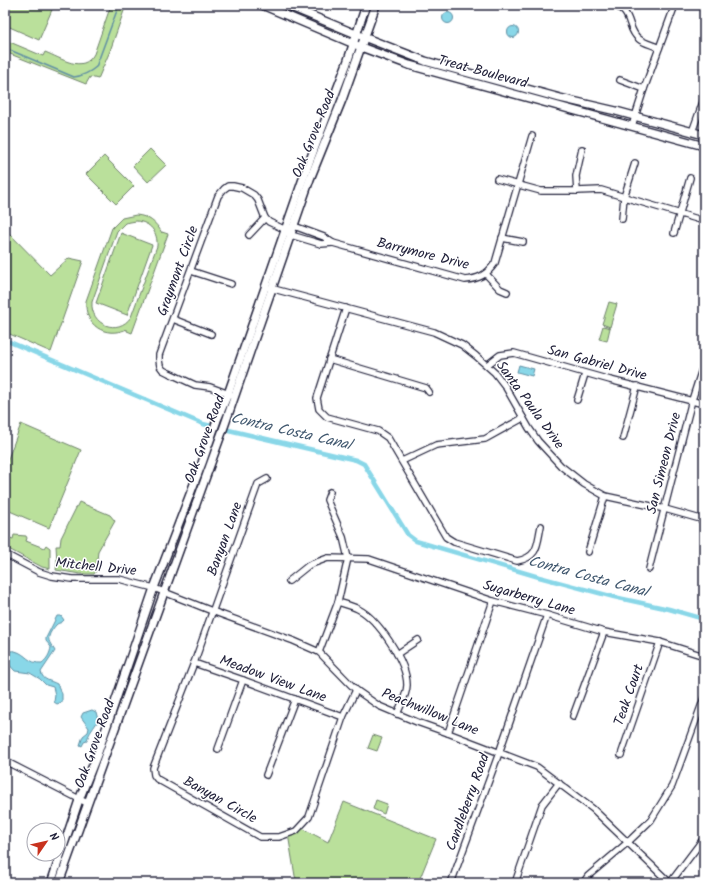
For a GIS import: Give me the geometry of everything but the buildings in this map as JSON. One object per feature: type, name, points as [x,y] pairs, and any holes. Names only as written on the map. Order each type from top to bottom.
[{"type":"main road","name":"Treat Boulevard","points":[[262,5],[353,44],[409,65],[704,146]]},
{"type":"main road","name":"Treat Boulevard","points":[[286,5],[364,38],[425,61],[704,135]]},
{"type":"main road","name":"Oak Grove Road","points":[[59,883],[225,424],[231,395],[288,233],[305,173],[366,5]]},
{"type":"main road","name":"Oak Grove Road","points":[[288,233],[294,226],[310,179],[342,100],[376,5]]},
{"type":"main road","name":"Oak Grove Road","points":[[51,883],[79,800],[97,755],[154,588],[216,422],[231,395]]},
{"type":"main road","points":[[209,465],[207,458],[213,441],[211,438]]},
{"type":"street","points":[[613,5],[621,7],[627,15],[634,33],[638,38],[659,48]]},
{"type":"street","points":[[632,126],[675,5]]},
{"type":"street","points":[[620,80],[644,89]]},
{"type":"street","points":[[692,132],[704,99]]},
{"type":"street","name":"Barrymore Drive","points":[[294,226],[324,237],[333,243],[465,280],[476,279],[491,270],[494,263],[532,136]]},
{"type":"street","points":[[577,192],[576,176],[582,149]]},
{"type":"street","points":[[622,219],[624,197],[635,163]]},
{"type":"street","points":[[674,233],[690,178]]},
{"type":"street","points":[[497,179],[542,191],[577,192],[601,190],[704,221]]},
{"type":"street","name":"Graymont Circle","points":[[231,395],[210,387],[195,386],[163,370],[159,360],[218,196],[224,188],[233,186],[248,191],[258,200],[265,218]]},
{"type":"street","points":[[249,234],[265,218],[288,233]]},
{"type":"street","name":"Barrymore Drive","points":[[288,233],[321,244],[333,243]]},
{"type":"street","points":[[502,238],[523,242]]},
{"type":"street","points":[[191,271],[231,284]]},
{"type":"street","points":[[486,274],[500,289],[507,292]]},
{"type":"street","name":"Santa Paula Drive","points":[[269,287],[434,332],[462,345],[487,365],[505,386],[538,441],[561,466],[584,484],[605,496],[665,509],[704,520]]},
{"type":"street","points":[[346,308],[316,398],[319,409],[327,417],[378,431],[388,438],[446,537],[454,542],[517,561],[525,559],[533,554],[536,548],[541,526]]},
{"type":"street","points":[[173,319],[211,334]]},
{"type":"street","name":"San Gabriel Drive","points":[[487,365],[500,355],[514,353],[585,374],[704,404]]},
{"type":"street","points":[[329,359],[426,388],[429,392]]},
{"type":"street","name":"San Simeon Drive","points":[[649,569],[692,400],[704,362]]},
{"type":"street","points":[[577,400],[585,374]]},
{"type":"street","points":[[622,438],[637,386]]},
{"type":"street","points":[[402,461],[436,445],[485,439],[523,418]]},
{"type":"street","name":"Banyan Lane","points":[[212,611],[258,484],[267,479]]},
{"type":"street","points":[[319,652],[338,602],[348,558],[343,537],[327,500],[330,492]]},
{"type":"street","points":[[588,552],[605,496]]},
{"type":"street","name":"Mitchell Drive","points":[[5,554],[39,572],[52,576],[72,579],[120,579],[164,592]]},
{"type":"street","name":"Sugarberry Lane","points":[[289,581],[309,566],[328,558],[370,559],[493,601],[604,632],[660,642],[704,656]]},
{"type":"street","name":"Peachwillow Lane","points":[[164,592],[294,641],[319,652],[356,690],[379,706],[417,722],[448,732],[499,753],[537,766],[593,809],[670,883]]},
{"type":"street","points":[[448,732],[493,601]]},
{"type":"street","points":[[338,602],[358,609],[369,617],[398,654],[405,669],[407,685],[406,692],[397,714]]},
{"type":"street","name":"Banyan Circle","points":[[212,611],[194,663],[153,768],[154,775],[157,779],[260,837],[279,837],[296,831],[309,817],[343,717],[356,690]]},
{"type":"street","name":"Candleberry Road","points":[[451,883],[499,753],[547,615]]},
{"type":"street","points":[[573,716],[604,632]]},
{"type":"street","points":[[398,654],[418,640]]},
{"type":"street","name":"Teak Court","points":[[622,755],[660,642]]},
{"type":"street","name":"Meadow View Lane","points":[[194,663],[343,717]]},
{"type":"street","points":[[218,750],[244,680]]},
{"type":"street","points":[[583,883],[588,876],[627,843],[651,820],[672,786],[704,698]]},
{"type":"street","points":[[266,775],[295,699]]},
{"type":"street","points":[[5,761],[87,803]]},
{"type":"street","points":[[515,883],[542,805],[559,783]]},
{"type":"street","points":[[670,883],[704,838]]},
{"type":"green space","points":[[5,5],[54,5],[39,40],[5,25]]},
{"type":"green space","points":[[111,5],[126,5],[110,51],[98,79],[90,77],[86,84],[5,52],[5,40],[43,56],[45,52],[71,63],[84,63],[94,54]]},
{"type":"green space","points":[[150,149],[166,165],[148,182],[133,166]]},
{"type":"green space","points":[[104,156],[134,186],[116,204],[86,174]]},
{"type":"green space","points":[[136,215],[148,218],[162,233],[168,234],[132,333],[127,331],[127,329],[119,332],[111,332],[98,328],[88,317],[86,310],[86,301],[112,228],[122,218]],"holes":[[[136,221],[145,223],[152,229],[156,236],[157,246],[131,317],[126,323],[112,327],[100,322],[95,317],[92,302],[117,231],[125,223]]]},
{"type":"green space","points":[[5,229],[50,275],[69,258],[83,261],[51,352],[5,332]]},
{"type":"green space","points":[[121,233],[152,245],[127,315],[96,303]]},
{"type":"green space","points":[[609,302],[617,304],[610,327],[602,324]]},
{"type":"green space","points":[[603,326],[610,328],[607,341],[599,339]]},
{"type":"green space","points":[[21,424],[81,450],[49,528],[5,509],[5,467]]},
{"type":"green space","points":[[79,502],[110,515],[115,521],[98,551],[96,571],[94,574],[80,574],[56,570],[56,546],[60,546],[61,538]]},
{"type":"green space","points":[[14,535],[26,536],[26,541],[44,548],[46,545],[50,548],[50,569],[42,567],[5,547],[5,536],[13,539]]},
{"type":"green space","points":[[373,735],[382,738],[377,751],[368,748]]},
{"type":"green space","points":[[376,800],[387,804],[384,814],[373,809]]},
{"type":"green space","points":[[344,802],[436,839],[418,883],[298,883],[295,876],[288,834],[300,827],[328,842]]},
{"type":"water","points":[[448,12],[452,14],[454,18],[452,22],[448,24],[444,22],[442,18],[444,14]]},
{"type":"water","points":[[513,26],[517,28],[519,32],[517,36],[513,38],[509,36],[507,32],[509,28]]},
{"type":"water","points":[[519,365],[534,369],[532,376],[517,372]]},
{"type":"water","points":[[57,616],[61,616],[64,620],[56,625],[50,633],[49,640],[55,651],[41,672],[45,679],[57,684],[62,694],[62,702],[57,704],[54,702],[55,695],[53,687],[46,685],[30,673],[15,671],[5,660],[5,652],[19,652],[34,662],[42,663],[50,652],[51,647],[46,641],[46,638]]},
{"type":"water","points":[[92,710],[96,712],[98,720],[87,741],[84,742],[82,746],[80,745],[83,736],[88,732],[89,728],[81,717],[83,713]]},
{"type":"waterway","points":[[5,48],[74,77],[83,75],[96,67],[119,5]]},
{"type":"waterway","name":"Contra Costa Canal","points":[[5,340],[203,424],[356,460],[364,464],[408,535],[416,541],[539,577],[704,619]]}]
